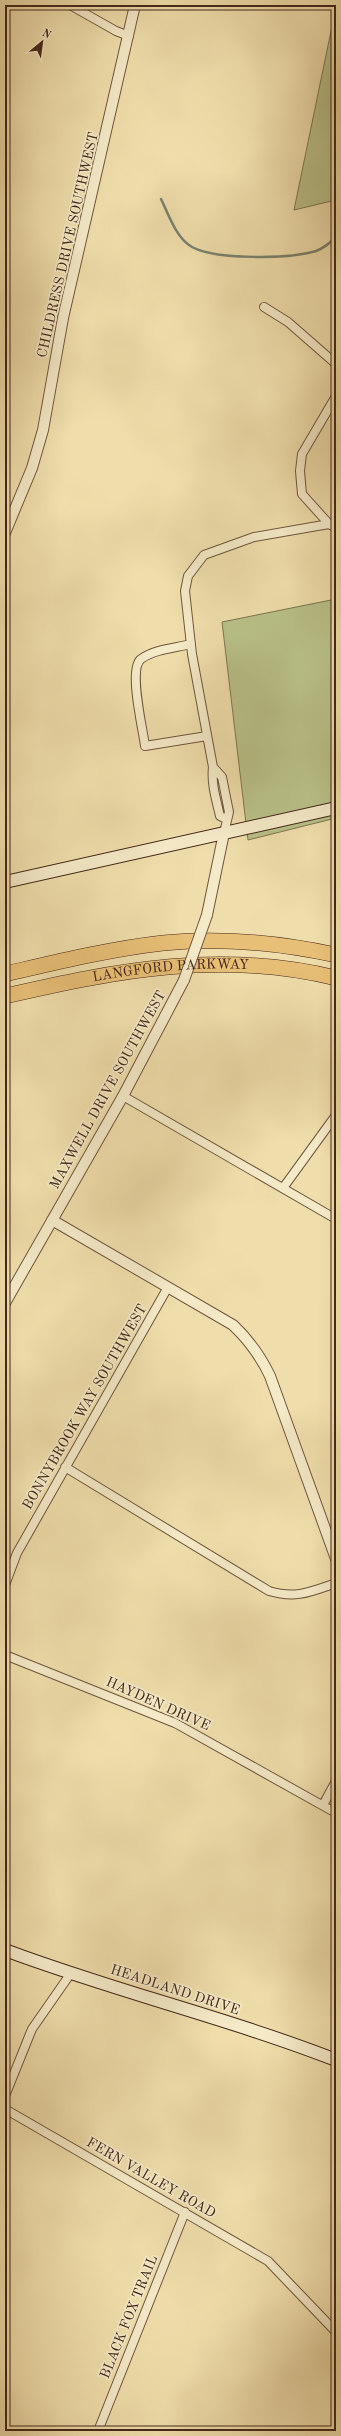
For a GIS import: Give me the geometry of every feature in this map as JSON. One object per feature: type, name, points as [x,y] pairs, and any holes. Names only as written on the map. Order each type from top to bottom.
[{"type":"highway","name":"LANGFORD PARKWAY","points":[[5,974],[112,950],[193,941],[269,944],[336,955]]},
{"type":"highway","name":"LANGFORD PARKWAY","points":[[5,996],[89,977],[188,964],[236,964],[279,968],[336,978]]},
{"type":"main road","points":[[5,882],[336,808]]},
{"type":"main road","name":"HEADLAND DRIVE","points":[[5,1950],[71,1973],[287,2041],[336,2060]]},
{"type":"street","points":[[70,5],[116,31],[128,36]]},
{"type":"street","name":"CHILDRESS DRIVE SOUTHWEST","points":[[5,533],[32,468],[43,430],[63,318],[135,5]]},
{"type":"street","points":[[264,307],[288,322],[336,364]]},
{"type":"street","points":[[333,526],[302,494],[300,471],[302,454],[336,396]]},
{"type":"street","points":[[224,833],[226,819],[220,816],[212,778],[213,767],[191,644],[185,591],[188,576],[204,554],[254,536],[333,526]]},
{"type":"street","points":[[191,644],[158,651],[140,660],[136,668],[135,684],[145,746],[207,736]]},
{"type":"street","name":"MAXWELL DRIVE SOUTHWEST","points":[[5,1303],[123,1096],[184,980],[207,915],[224,833]]},
{"type":"street","points":[[123,1096],[336,1219]]},
{"type":"street","points":[[283,1188],[336,1115]]},
{"type":"street","points":[[52,1220],[233,1325],[249,1340],[261,1357],[270,1376],[336,1559]]},
{"type":"street","name":"BONNYBROOK WAY SOUTHWEST","points":[[5,1585],[17,1553],[168,1287]]},
{"type":"street","points":[[65,1467],[269,1591],[284,1595],[302,1595],[336,1583]]},
{"type":"street","name":"HAYDEN DRIVE","points":[[5,1655],[175,1723],[336,1813]]},
{"type":"street","points":[[322,1806],[336,1782]]},
{"type":"street","points":[[5,2096],[32,2029],[71,1973]]},
{"type":"street","name":"FERN VALLEY ROAD","points":[[5,2109],[268,2261],[336,2332]]},
{"type":"street","name":"BLACK FOX TRAIL","points":[[98,2431],[185,2212]]},
{"type":"green space","points":[[336,7],[336,200],[294,210]]},
{"type":"green space","points":[[336,599],[336,818],[248,840],[222,622]]},
{"type":"waterway","points":[[161,199],[177,232],[186,243],[203,251],[235,256],[289,256],[316,251],[327,245],[336,237]]}]
